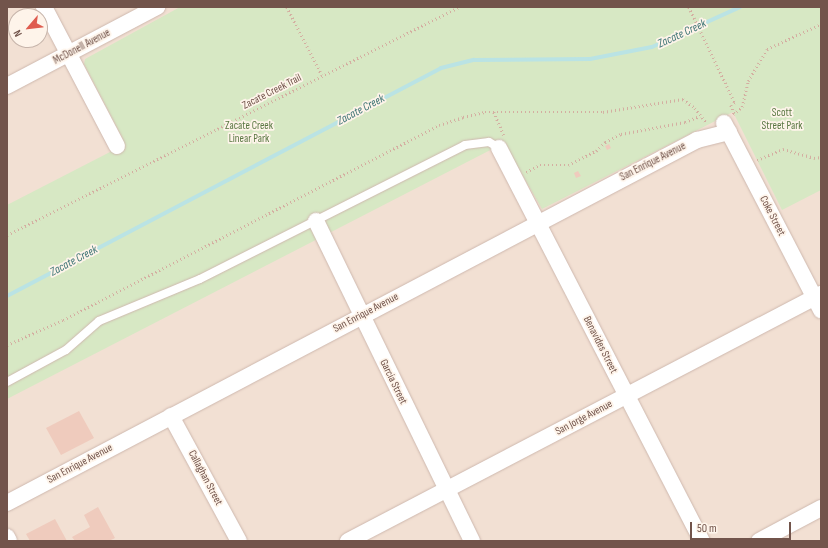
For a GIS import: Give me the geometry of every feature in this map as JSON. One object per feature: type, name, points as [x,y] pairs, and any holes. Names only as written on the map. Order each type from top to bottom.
[{"type":"street","points":[[44,7],[117,146]]},
{"type":"street","name":"McDonell Avenue","points":[[7,86],[157,7]]},
{"type":"street","name":"San Enrique Avenue","points":[[7,503],[729,122]]},
{"type":"street","name":"Coke Street","points":[[729,122],[819,301]]},
{"type":"street","name":"Benavides Street","points":[[503,145],[537,222],[702,541]]},
{"type":"street","name":"Garcia Street","points":[[316,221],[445,490],[472,541]]},
{"type":"street","name":"San Jorge Avenue","points":[[348,541],[626,396],[819,301]]},
{"type":"street","name":"Callaghan Street","points":[[171,416],[239,541]]},
{"type":"street","points":[[759,541],[821,508]]},
{"type":"street","points":[[7,537],[9,541]]},
{"type":"lane","points":[[7,382],[66,350],[99,321],[200,279],[465,145],[489,142],[503,145]]},
{"type":"path","points":[[287,7],[322,75]]},
{"type":"path","name":"Zacate Creek Trail","points":[[7,235],[459,7]]},
{"type":"path","points":[[689,7],[735,103],[731,105],[729,122]]},
{"type":"path","points":[[494,112],[503,145]]},
{"type":"path","points":[[521,167],[524,173],[540,165],[568,165],[596,151],[605,142],[621,134],[685,122],[700,116]]},
{"type":"path","points":[[757,160],[783,149],[814,158],[821,157]]},
{"type":"shaded area","points":[[7,7],[821,7],[821,541],[7,541]]},
{"type":"green space","name":"Zacate Creek Linear Park","points":[[180,7],[821,7],[821,190],[782,210],[733,112],[542,209],[504,143],[7,399],[7,205],[110,152],[123,139],[84,64],[85,59]]},
{"type":"building","points":[[609,144],[611,148],[607,150],[605,146]]},
{"type":"building","points":[[578,171],[581,176],[576,178],[574,173]]},
{"type":"building","points":[[79,411],[94,438],[61,455],[46,428]]},
{"type":"building","points":[[98,507],[115,538],[109,541],[75,541],[72,537],[90,527],[84,515]]},
{"type":"building","points":[[55,519],[67,541],[30,541],[26,534]]},
{"type":"waterway","name":"Zacate Creek","points":[[7,296],[441,68],[474,60],[590,59],[652,47],[740,7]]},
{"type":"park label","name":"Scott Street Park","points":[[782,120]]}]
